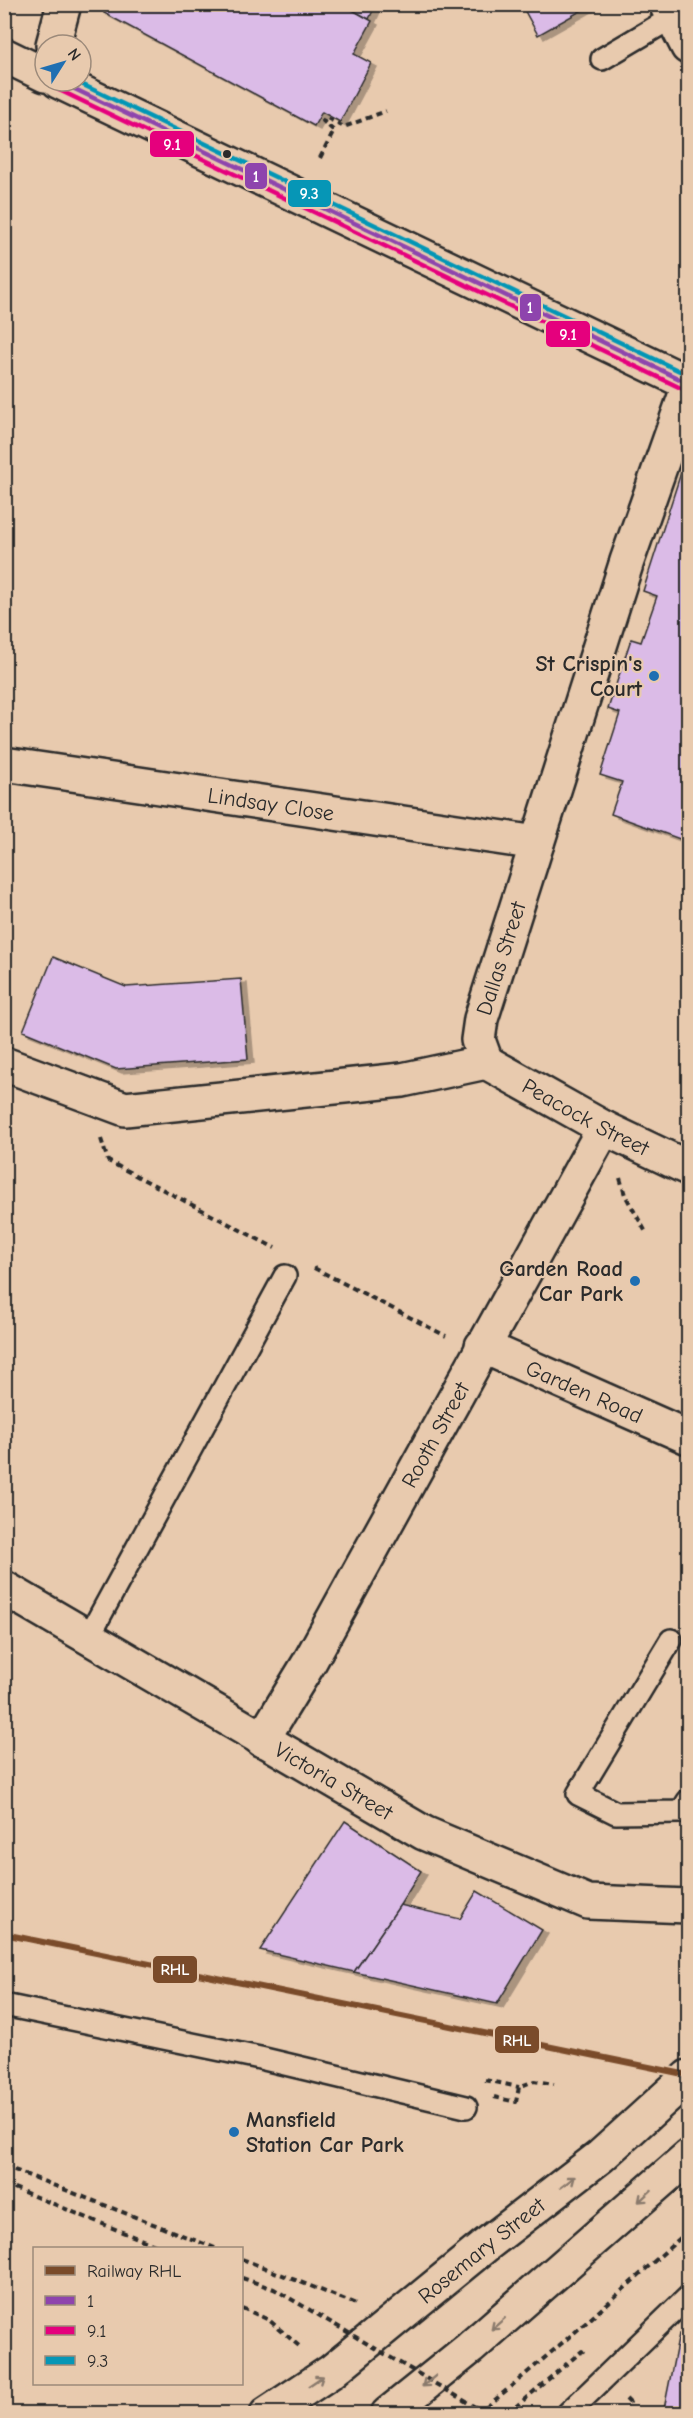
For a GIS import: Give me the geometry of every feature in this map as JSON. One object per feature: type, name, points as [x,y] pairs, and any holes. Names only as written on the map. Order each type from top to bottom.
[{"type":"main road","points":[[56,33],[64,4]]},
{"type":"main road","points":[[669,11],[688,47]]},
{"type":"main road","points":[[4,55],[33,69]]},
{"type":"main road","points":[[83,93],[688,383]]},
{"type":"main road","name":"Dallas Street","points":[[486,1062],[478,1040],[481,1018],[627,561],[688,388]]},
{"type":"main road","name":"Lindsay Close","points":[[4,764],[537,843]]},
{"type":"main road","points":[[4,1064],[125,1109],[402,1080],[486,1062]]},
{"type":"main road","name":"Peacock Street","points":[[486,1062],[604,1128],[688,1168]]},
{"type":"main road","name":"Rooth Street","points":[[262,1740],[309,1663],[480,1349],[604,1128]]},
{"type":"main road","name":"Garden Road","points":[[480,1349],[688,1437]]},
{"type":"main road","name":"Victoria Street","points":[[4,1588],[424,1833],[588,1902],[688,1906]]},
{"type":"main road","name":"Rosemary Street","points":[[267,2414],[332,2370],[601,2156],[688,2077]]},
{"type":"main road","points":[[388,2414],[487,2333],[688,2157]]},
{"type":"lane","points":[[602,58],[669,11]]},
{"type":"lane","points":[[89,1636],[285,1276]]},
{"type":"lane","points":[[671,1640],[578,1794],[616,1813],[681,1812],[688,1801]]},
{"type":"lane","points":[[4,2005],[260,2058],[466,2107]]},
{"type":"lane","points":[[567,2414],[688,2297]]},
{"type":"path","points":[[320,158],[334,131],[323,121],[325,117],[344,127],[386,111]]},
{"type":"path","points":[[85,1094],[108,1161],[278,1249]]},
{"type":"path","points":[[604,1128],[625,1194],[647,1234]]},
{"type":"path","points":[[309,1265],[480,1349]]},
{"type":"path","points":[[493,2096],[516,2102],[519,2088],[534,2081],[554,2084]]},
{"type":"path","points":[[4,2166],[212,2247]]},
{"type":"path","points":[[4,2184],[160,2247]]},
{"type":"path","points":[[243,2278],[274,2289],[484,2412],[688,2231]]},
{"type":"path","points":[[243,2259],[356,2304]]},
{"type":"path","points":[[243,2308],[269,2320],[299,2346]]},
{"type":"path","points":[[507,2414],[573,2359]]},
{"type":"building","points":[[109,4],[342,4],[372,21],[354,54],[371,63],[340,122],[322,112],[314,126],[104,13]]},
{"type":"building","points":[[342,4],[376,4],[369,19]]},
{"type":"building","points":[[521,4],[593,4],[538,35]]},
{"type":"building","name":"St Crispin's Court","points":[[686,457],[688,458],[688,842],[611,814],[622,782],[600,775],[620,713],[608,709],[631,639],[641,642],[657,596],[643,591]]},
{"type":"building","points":[[53,957],[126,987],[241,979],[248,1059],[116,1069],[23,1031]]},
{"type":"building","points":[[345,1821],[421,1871],[400,1905],[354,1972],[260,1950]]},
{"type":"building","points":[[477,1891],[542,1930],[497,2004],[354,1972],[400,1905],[460,1919]]},
{"type":"building","points":[[679,2334],[688,2336],[688,2414],[663,2414]]},
{"type":"rail line","name":"RHL","points":[[4,1934],[688,2075]]},
{"type":"transit line","name":"9.3","points":[[93,90],[688,375]]},
{"type":"transit line","name":"9.1","points":[[65,93],[685,390]]},
{"type":"transit line","name":"1","points":[[83,93],[688,383]]},
{"type":"place","name":"St Crispin's Court","points":[[654,676]]},
{"type":"place","name":"Garden Road Car Park","points":[[635,1281]]},
{"type":"place","name":"Mansfield Station Car Park","points":[[234,2132]]}]
